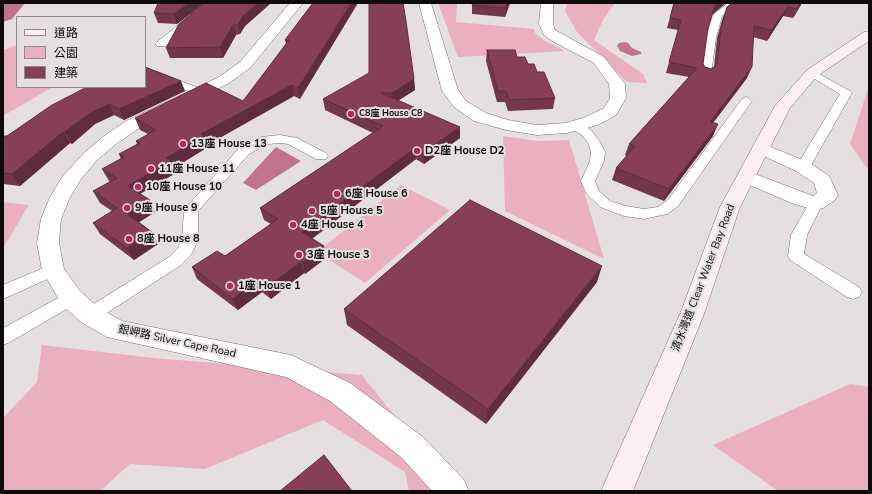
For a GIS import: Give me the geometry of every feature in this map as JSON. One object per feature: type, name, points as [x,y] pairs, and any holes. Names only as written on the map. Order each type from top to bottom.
[{"type":"main road","name":"清水灣道 Clear Water Bay Road","points":[[617,491],[692,314],[730,207],[783,106],[812,73],[869,35]]},
{"type":"street","name":"銀岬路 Silver Cape Road","points":[[297,3],[245,65],[224,80],[132,125],[110,140],[90,157],[73,176],[60,197],[51,219],[48,243],[53,270],[71,298],[90,315],[116,330],[291,367],[340,392],[412,447],[453,491]]},
{"type":"street","points":[[425,3],[450,91],[460,104],[480,116],[506,126],[537,130],[567,128],[592,122],[610,111],[618,98],[617,84],[599,60],[557,38],[549,32],[546,24],[547,3]]},
{"type":"street","points":[[747,177],[801,199],[816,203],[828,195],[822,180],[803,167],[761,148]]},
{"type":"lane","points":[[161,44],[212,3]]},
{"type":"lane","points":[[706,75],[711,38],[718,16],[734,3]]},
{"type":"lane","points":[[146,73],[151,72],[200,92]]},
{"type":"lane","points":[[803,167],[846,93],[812,73]]},
{"type":"lane","points":[[576,126],[586,133],[594,142],[598,152],[597,161],[588,181],[593,193],[605,204],[624,211],[644,214],[662,211],[674,203],[746,101]]},
{"type":"lane","points":[[90,315],[175,261],[185,251],[190,240],[191,210],[244,151],[266,140],[280,139],[292,142],[321,156]]},
{"type":"lane","points":[[816,203],[799,235],[796,256],[853,292]]},
{"type":"lane","points":[[3,292],[53,270]]},
{"type":"lane","points":[[3,337],[71,298]]},
{"type":"green space","points":[[438,3],[457,3],[456,22],[534,29],[535,33],[545,41],[565,51],[458,57]]},
{"type":"green space","points":[[567,3],[615,3],[603,20],[594,40],[643,74],[647,83],[627,82],[577,32],[565,11]]},
{"type":"green space","points":[[16,45],[16,88],[51,88],[3,116],[3,50]]},
{"type":"green space","points":[[869,86],[869,167],[866,167],[850,144]]},
{"type":"green space","points":[[503,136],[537,141],[569,140],[604,259],[505,211]]},
{"type":"green space","points":[[401,185],[450,210],[365,283],[317,252]]},
{"type":"green space","points":[[3,202],[29,205],[3,248]]},
{"type":"green space","points":[[42,345],[154,358],[362,375],[454,491],[409,491],[405,472],[323,420],[205,469],[130,464],[100,491],[3,491],[3,418],[37,382]]},
{"type":"green space","points":[[850,384],[869,387],[869,491],[778,491],[713,445]]},
{"type":"shaded area","points":[[3,3],[25,3],[12,19],[3,22]]},
{"type":"shaded area","points":[[625,42],[632,48],[641,52],[641,54],[632,56],[620,51],[617,46],[619,43]]},
{"type":"shaded area","points":[[276,147],[301,161],[256,190],[243,183]]},
{"type":"building","points":[[158,3],[189,3],[174,14],[154,13]]},
{"type":"building","points":[[204,3],[258,3],[243,16],[238,25],[233,25],[220,47],[166,48],[179,24]]},
{"type":"building","points":[[313,3],[351,3],[298,88],[292,85],[201,134],[204,136],[166,158],[171,161],[128,186],[150,200],[127,214],[152,232],[127,248],[93,223],[117,208],[93,191],[117,178],[102,169],[124,157],[119,154],[140,143],[136,141],[156,130],[135,118],[206,83],[243,101],[289,40],[285,40]]},
{"type":"building","points":[[369,3],[403,3],[414,79],[392,93],[381,93],[460,127],[424,152],[415,148],[302,232],[324,246],[303,262],[267,287],[258,280],[233,299],[192,267],[217,251],[225,256],[278,219],[260,208],[383,126],[323,99],[369,73]]},
{"type":"building","points":[[473,3],[507,3],[506,8],[472,5]]},
{"type":"building","points":[[674,3],[717,3],[715,5],[708,28],[703,64],[705,67],[711,69],[717,65],[721,28],[727,7],[732,3],[801,3],[797,9],[788,7],[771,30],[754,26],[752,67],[710,122],[718,124],[669,189],[616,168],[635,146],[629,144],[697,68],[669,62],[681,20],[670,18]]},
{"type":"building","points":[[487,50],[515,50],[517,57],[525,57],[528,64],[534,64],[537,72],[544,72],[555,98],[509,100],[506,91],[498,91]]},
{"type":"building","points":[[146,67],[181,81],[119,109],[109,104],[90,113],[63,132],[12,174],[3,173],[3,136],[7,136],[52,105],[85,88],[146,88]]},
{"type":"building","points":[[470,200],[602,266],[488,409],[344,309]]},
{"type":"building","points":[[324,455],[352,491],[280,491]]},
{"type":"place","name":"C8座 House C8","points":[[351,114]]},
{"type":"place","name":"13座 House 13","points":[[183,144]]},
{"type":"place","name":"D2座 House D2","points":[[417,151]]},
{"type":"place","name":"11座 House 11","points":[[151,169]]},
{"type":"place","name":"10座 House 10","points":[[138,187]]},
{"type":"place","name":"6座 House 6","points":[[337,194]]},
{"type":"place","name":"9座 House 9","points":[[127,208]]},
{"type":"place","name":"5座 House 5","points":[[312,211]]},
{"type":"place","name":"4座 House 4","points":[[293,225]]},
{"type":"place","name":"8座 House 8","points":[[129,239]]},
{"type":"place","name":"3座 House 3","points":[[299,255]]},
{"type":"place","name":"1座 House 1","points":[[230,286]]}]
